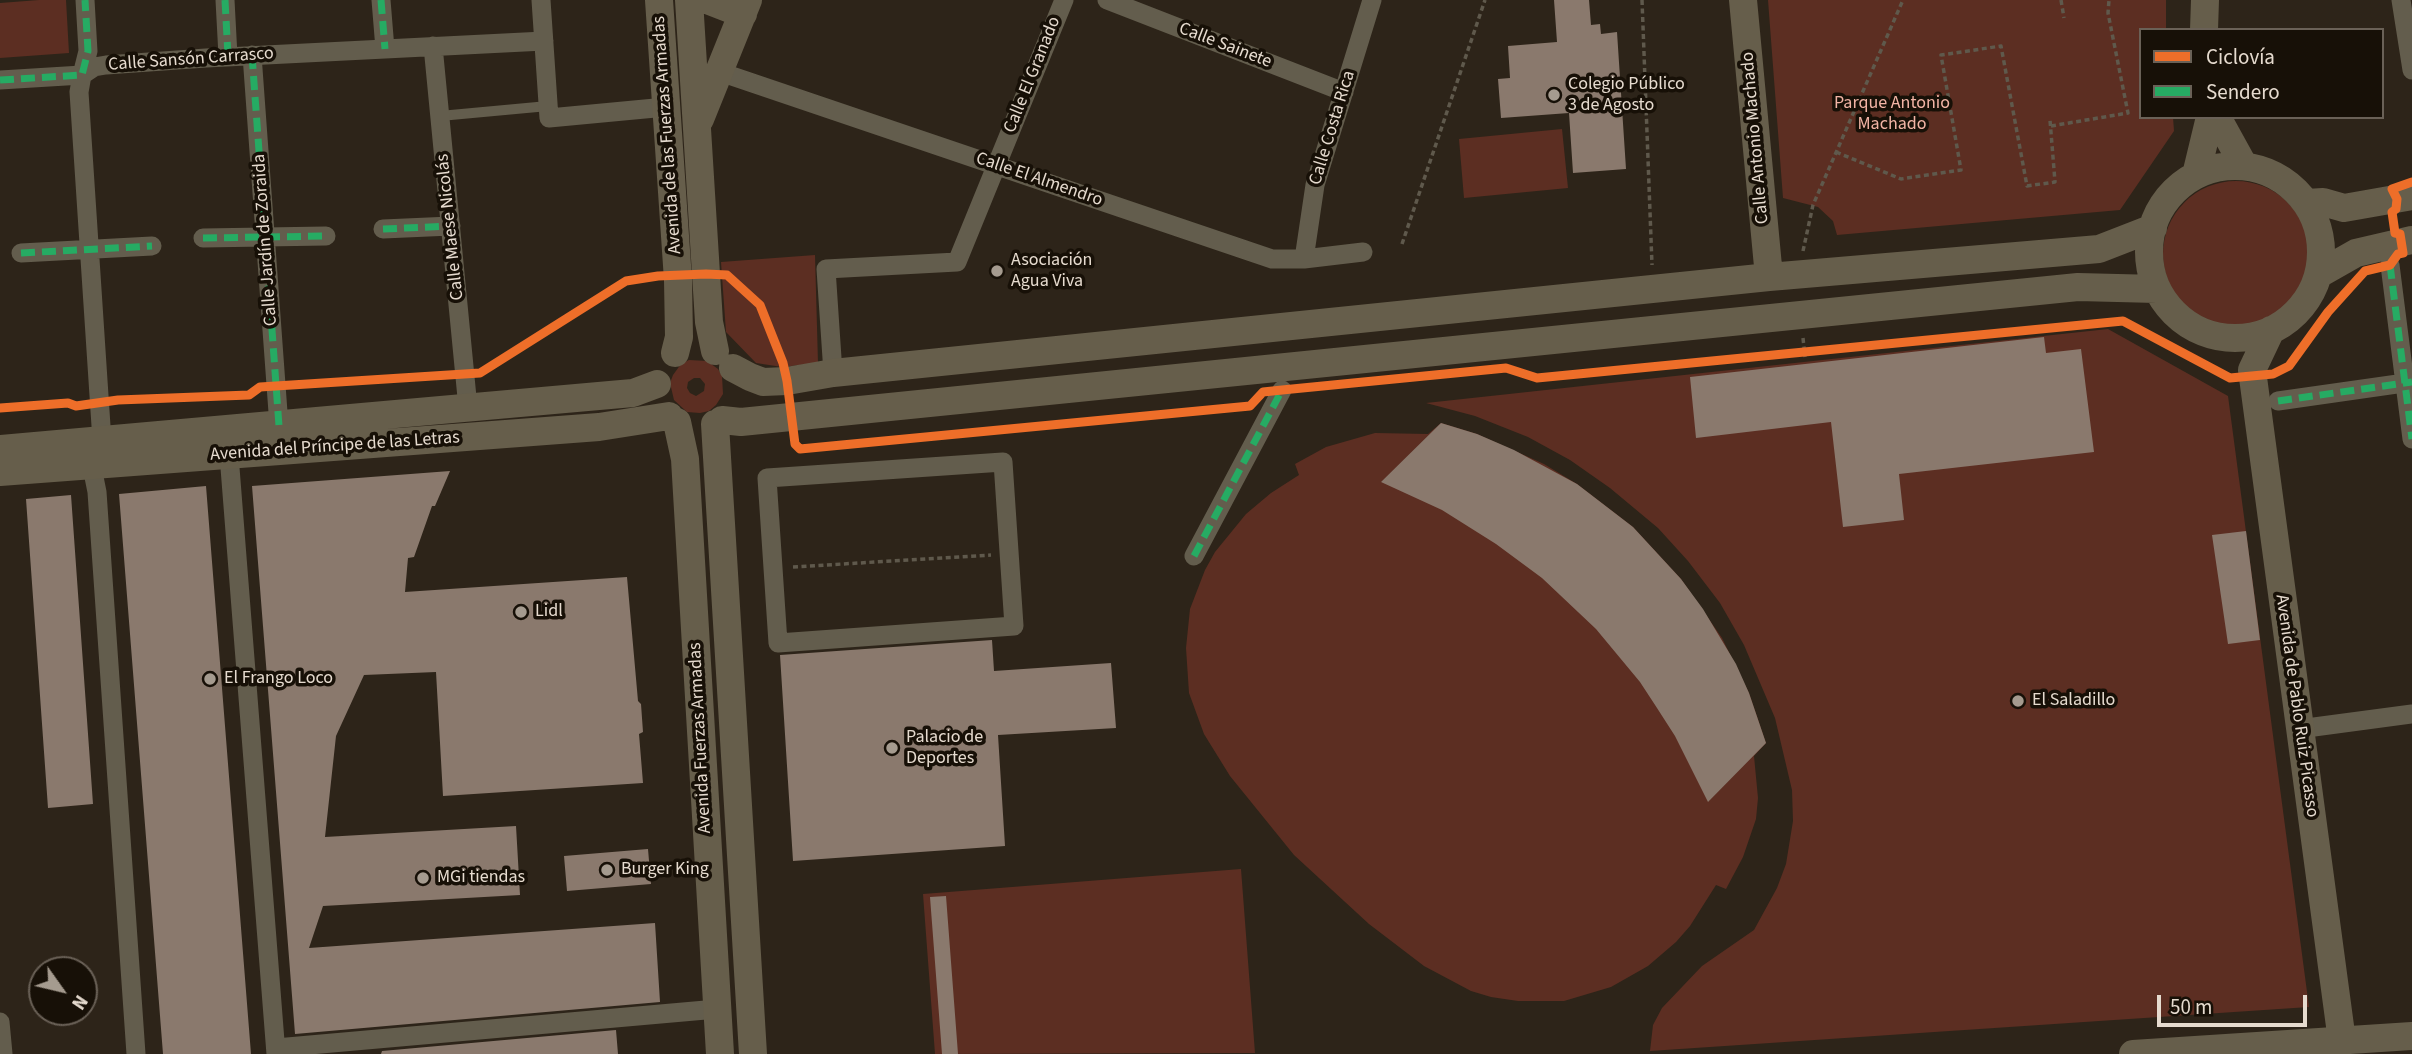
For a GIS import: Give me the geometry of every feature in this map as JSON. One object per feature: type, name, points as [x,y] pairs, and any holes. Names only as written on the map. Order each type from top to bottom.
[{"type":"street","points":[[85,0],[88,51],[79,92],[89,250],[97,492],[136,1054]]},
{"type":"street","points":[[225,0],[228,56]]},
{"type":"street","points":[[381,0],[385,49]]},
{"type":"street","points":[[541,0],[549,118],[666,107]]},
{"type":"street","name":"Avenida de las Fuerzas Armadas","points":[[659,0],[678,280],[680,337],[675,353]]},
{"type":"street","name":"Avenida de las Fuerzas Armadas","points":[[689,0],[709,322],[724,359]]},
{"type":"street","points":[[698,125],[746,7],[706,0]]},
{"type":"street","name":"Calle El Granado","points":[[833,373],[826,269],[957,262],[1064,0]]},
{"type":"street","name":"Calle Sainete","points":[[1107,0],[1343,92]]},
{"type":"street","name":"Calle Costa Rica","points":[[1304,259],[1315,185],[1372,0]]},
{"type":"street","name":"Calle Antonio Machado","points":[[1743,0],[1769,277]]},
{"type":"street","points":[[2204,28],[2205,0]]},
{"type":"street","points":[[2401,0],[2409,36],[2412,70]]},
{"type":"street","name":"Calle Sansón Carrasco","points":[[0,80],[82,75],[106,65],[228,56],[544,41]]},
{"type":"street","name":"Calle Maese Nicolás","points":[[433,47],[468,408]]},
{"type":"street","name":"Calle Jardín de Zoraida","points":[[252,55],[279,426]]},
{"type":"street","name":"Calle El Almendro","points":[[720,72],[1272,259],[1304,259],[1363,252]]},
{"type":"street","points":[[2196,175],[2210,119]]},
{"type":"street","points":[[2218,119],[2244,166]]},
{"type":"street","points":[[2244,166],[2268,172],[2290,184],[2307,203],[2318,225],[2322,249],[2319,274],[2309,297],[2292,317],[2253,337],[2233,338],[2197,329],[2181,319],[2167,305],[2157,289],[2151,270],[2150,249],[2153,229],[2169,197],[2182,185],[2196,175],[2219,167],[2244,166]]},
{"type":"street","points":[[2307,203],[2323,202],[2344,208],[2412,196]]},
{"type":"street","points":[[383,229],[451,226]]},
{"type":"street","points":[[2153,229],[2099,249],[1769,277],[833,373],[797,380],[763,382],[750,377],[724,359],[691,347],[675,353],[663,367],[657,384],[660,402],[673,419],[695,428],[718,421],[741,422],[2078,287],[2157,289]]},
{"type":"street","points":[[203,238],[326,236]]},
{"type":"street","points":[[2319,274],[2357,253],[2412,240]]},
{"type":"street","points":[[21,253],[152,246]]},
{"type":"street","points":[[2390,265],[2408,383],[2412,439]]},
{"type":"street","points":[[2214,335],[2252,370],[2271,330]]},
{"type":"street","points":[[718,421],[731,409],[737,396],[738,381],[724,359]]},
{"type":"street","name":"Avenida de Pablo Ruiz Picasso","points":[[2252,370],[2343,1047]]},
{"type":"street","points":[[2278,401],[2408,383]]},
{"type":"street","name":"Avenida del Príncipe de las Letras","points":[[0,472],[279,426],[633,393],[657,384]]},
{"type":"street","points":[[1194,556],[1282,390]]},
{"type":"street","name":"Avenida del Príncipe de las Letras","points":[[0,449],[97,454],[229,455],[673,419]]},
{"type":"street","name":"Avenida Fuerzas Armadas","points":[[673,419],[685,459],[720,1054]]},
{"type":"street","name":"Avenida Fuerzas Armadas","points":[[718,421],[753,1054]]},
{"type":"street","points":[[229,455],[276,1051],[717,1009]]},
{"type":"street","points":[[1003,462],[1009,554],[1014,626],[778,643],[767,478],[1003,462]]},
{"type":"street","points":[[2299,729],[2412,713]]},
{"type":"street","points":[[0,1022],[3,1054]]},
{"type":"street","points":[[2133,1054],[2343,1047],[2412,1037]]},
{"type":"lane","points":[[440,116],[548,106]]},
{"type":"path","points":[[1402,244],[1485,0]]},
{"type":"path","points":[[1642,0],[1653,277]]},
{"type":"path","points":[[1801,258],[1813,205],[1903,0]]},
{"type":"path","points":[[2061,0],[2064,18]]},
{"type":"path","points":[[2051,126],[2128,113],[2108,12],[2109,0]]},
{"type":"path","points":[[1836,152],[1901,179],[1961,170],[1941,55],[2001,46],[2026,186],[2055,182],[2050,120]]},
{"type":"path","points":[[1802,327],[1805,355]]},
{"type":"path","points":[[1791,354],[1805,355],[1818,351]]},
{"type":"path","points":[[773,568],[1009,554]]},
{"type":"green space","points":[[66,0],[69,53],[0,58],[0,3]]},
{"type":"green space","name":"Parque Antonio Machado","points":[[1768,0],[2166,0],[2166,28],[2139,28],[2139,119],[2173,119],[2174,131],[2120,210],[1837,235],[1833,221],[1818,207],[1783,198]]},
{"type":"green space","points":[[1562,129],[1568,188],[1464,198],[1459,139]]},
{"type":"green space","points":[[2236,181],[2264,187],[2287,203],[2303,226],[2309,254],[2303,282],[2287,305],[2264,321],[2236,327],[2208,321],[2185,305],[2169,282],[2163,254],[2169,226],[2185,203],[2208,187]]},
{"type":"green space","points":[[815,255],[818,363],[782,367],[756,363],[726,332],[721,262]]},
{"type":"green space","name":"El Saladillo","points":[[2108,329],[2228,396],[2309,1007],[1650,1051],[1653,1025],[1662,1008],[1702,966],[1754,930],[1777,888],[1786,864],[1793,821],[1792,790],[1775,718],[1744,645],[1720,603],[1658,528],[1610,488],[1570,460],[1528,437],[1475,416],[1426,403]]},
{"type":"green space","points":[[689,360],[707,361],[718,369],[722,376],[723,394],[709,411],[687,412],[674,400],[670,383],[681,364]],"holes":[[[700,378],[705,384],[704,391],[696,396],[687,388],[688,382]]]},
{"type":"green space","points":[[1441,423],[1477,434],[1544,464],[1577,484],[1633,527],[1681,579],[1722,638],[1749,693],[1766,743],[1754,756],[1758,798],[1756,819],[1743,857],[1726,889],[1716,885],[1690,926],[1648,966],[1611,987],[1564,1001],[1518,1001],[1471,991],[1424,966],[1369,924],[1294,855],[1230,776],[1204,734],[1189,693],[1186,648],[1190,609],[1215,552],[1246,514],[1299,475],[1295,464],[1326,447],[1375,433],[1428,434]]},
{"type":"green space","points":[[1241,869],[1255,1053],[935,1054],[923,894]]},
{"type":"building","points":[[1554,0],[1589,0],[1591,25],[1600,24],[1601,34],[1617,32],[1626,169],[1573,173],[1569,113],[1501,118],[1498,79],[1510,78],[1508,46],[1557,42]]},
{"type":"building","points":[[2044,337],[2046,353],[2081,349],[2094,452],[1899,474],[1904,520],[1843,527],[1831,422],[1696,438],[1690,377]]},
{"type":"building","points":[[1441,423],[1477,434],[1514,450],[1577,484],[1633,527],[1681,579],[1703,609],[1736,664],[1766,743],[1708,802],[1675,736],[1657,708],[1640,682],[1596,629],[1542,578],[1496,544],[1442,510],[1381,482]]},
{"type":"building","points":[[450,471],[435,506],[432,506],[414,557],[408,558],[405,592],[627,577],[638,701],[641,704],[643,732],[639,734],[643,783],[443,796],[436,672],[364,675],[336,736],[325,837],[516,826],[520,895],[323,906],[309,948],[655,923],[660,1002],[295,1034],[252,486]]},
{"type":"building","points":[[206,486],[251,1054],[163,1054],[119,494]]},
{"type":"building","points":[[71,495],[93,804],[48,808],[26,499]]},
{"type":"building","points":[[2246,531],[2260,640],[2228,644],[2212,535]]},
{"type":"building","name":"Palacio de Deportes","points":[[992,640],[994,671],[1111,663],[1116,728],[998,735],[1005,846],[793,861],[780,655]]},
{"type":"building","name":"Burger King","points":[[648,849],[651,884],[567,891],[564,856]]},
{"type":"building","points":[[946,896],[958,1054],[942,1054],[930,897]]},
{"type":"building","points":[[616,1030],[618,1054],[381,1054],[382,1051]]},
{"type":"marked path","points":[[0,80],[82,75],[88,51],[85,0]]},
{"type":"marked path","points":[[225,0],[228,56]]},
{"type":"marked path","points":[[381,0],[385,49]]},
{"type":"marked path","points":[[252,55],[279,426]]},
{"type":"marked path","points":[[383,229],[451,226]]},
{"type":"marked path","points":[[203,238],[326,236]]},
{"type":"marked path","points":[[21,253],[152,246]]},
{"type":"marked path","points":[[2390,265],[2412,439]]},
{"type":"marked path","points":[[2278,401],[2412,382]]},
{"type":"marked path","points":[[1194,556],[1282,390]]},
{"type":"cycle path","points":[[0,408],[249,395],[260,387],[480,373],[626,281],[658,276],[706,274],[727,275],[760,305],[783,363],[795,444],[800,449],[1250,406],[1263,392],[1506,368],[1537,378],[2123,321],[2230,378],[2273,374],[2289,366],[2328,312],[2365,271],[2390,265],[2398,254],[2403,253],[2400,234],[2395,233],[2392,212],[2396,209],[2397,199],[2392,189],[2412,182]]},
{"type":"place","name":"Colegio Público 3 de Agosto","points":[[1554,95]]},
{"type":"place","name":"Asociación Agua Viva","points":[[997,271]]},
{"type":"place","name":"Lidl","points":[[521,612]]},
{"type":"place","name":"El Frango Loco","points":[[210,679]]},
{"type":"place","name":"El Saladillo","points":[[2018,701]]},
{"type":"place","name":"Palacio de Deportes","points":[[892,748]]},
{"type":"place","name":"Burger King","points":[[607,870]]},
{"type":"place","name":"MGi tiendas","points":[[423,878]]}]
